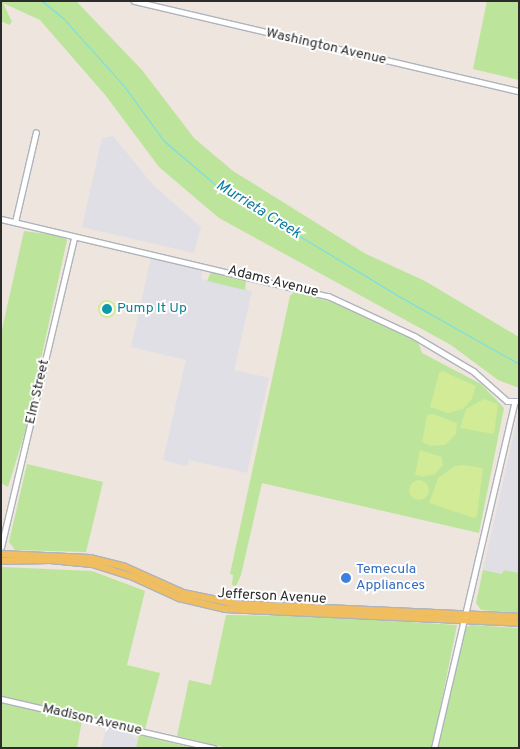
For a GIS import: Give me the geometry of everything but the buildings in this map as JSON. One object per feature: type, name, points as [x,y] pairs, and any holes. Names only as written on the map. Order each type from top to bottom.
[{"type":"main road","name":"Jefferson Avenue","points":[[1,554],[75,555],[123,566],[183,593],[214,601],[348,607],[519,623]]},
{"type":"main road","name":"Jefferson Avenue","points":[[1,561],[57,560],[92,564],[204,605],[225,609],[316,613],[519,617]]},
{"type":"main road","points":[[92,564],[123,566]]},
{"type":"main road","points":[[316,613],[348,607]]},
{"type":"street","name":"Washington Avenue","points":[[134,1],[519,91]]},
{"type":"street","points":[[15,222],[36,132]]},
{"type":"street","name":"Adams Avenue","points":[[1,219],[305,289],[344,302],[395,326],[460,363],[503,398],[516,402]]},
{"type":"street","name":"Elm Street","points":[[1,546],[74,237]]},
{"type":"street","points":[[434,748],[516,402]]},
{"type":"street","name":"Madison Avenue","points":[[1,699],[213,748]]},
{"type":"shaded area","points":[[113,136],[153,185],[201,227],[194,253],[82,227],[102,138]]},
{"type":"shaded area","points":[[151,258],[202,271],[201,279],[252,291],[234,370],[269,378],[247,473],[189,460],[187,466],[163,460],[186,360],[131,347]]},
{"type":"shaded area","points":[[519,412],[519,573],[504,570],[503,574],[483,570]]},
{"type":"shaded area","points":[[107,727],[130,733],[135,738],[139,735],[136,748],[101,748]]},
{"type":"green space","points":[[1,1],[76,1],[142,70],[194,138],[233,171],[366,254],[425,281],[519,337],[519,388],[498,380],[451,345],[219,218],[159,167],[106,96],[40,20],[3,3],[12,22],[9,25],[1,21]]},
{"type":"green space","points":[[487,1],[519,1],[519,80],[473,69]]},
{"type":"green space","points":[[24,231],[62,236],[67,240],[25,432],[8,487],[1,483],[1,334]]},
{"type":"green space","points":[[211,272],[246,281],[245,290],[207,281]]},
{"type":"green space","points":[[294,292],[347,306],[418,342],[422,353],[481,384],[504,408],[479,533],[262,483],[241,575],[236,586],[232,585],[233,575],[230,574],[290,296]]},
{"type":"green space","name":"Pump It Up","points":[[107,300],[113,303],[116,309],[113,315],[107,318],[101,315],[98,309],[101,303]]},
{"type":"green space","points":[[442,371],[476,386],[472,399],[463,409],[448,413],[430,407],[439,373]]},
{"type":"green space","points":[[484,399],[498,404],[494,434],[460,428],[466,409]]},
{"type":"green space","points":[[433,414],[457,423],[456,434],[445,445],[431,446],[422,442],[427,415]]},
{"type":"green space","points":[[420,450],[442,457],[443,465],[435,474],[422,477],[415,475]]},
{"type":"green space","points":[[27,464],[103,482],[86,552],[15,550],[9,542]]},
{"type":"green space","points":[[464,465],[483,468],[477,516],[474,518],[429,503],[438,478],[455,466]]},
{"type":"green space","points":[[419,480],[426,483],[429,490],[426,497],[419,500],[412,497],[409,490],[412,483]]},
{"type":"green space","points":[[1,567],[92,571],[145,591],[127,665],[160,673],[145,729],[1,697]]},
{"type":"green space","points":[[483,570],[502,574],[504,570],[519,573],[519,613],[481,610],[476,603]]},
{"type":"green space","points":[[226,615],[334,617],[457,625],[432,748],[227,748],[177,736],[189,680],[211,685]]},
{"type":"green space","points":[[471,625],[519,628],[519,748],[437,748],[460,641],[465,628]]},
{"type":"green space","points":[[1,701],[82,720],[77,748],[1,748]]},
{"type":"green space","points":[[139,735],[189,747],[204,748],[136,748]]},
{"type":"waterway","name":"Murrieta Creek","points":[[42,1],[63,18],[124,86],[164,141],[217,186],[395,294],[519,364]]},
{"type":"place","name":"Pump It Up","points":[[107,309]]},
{"type":"place","name":"Temecula Appliances","points":[[346,578]]}]
